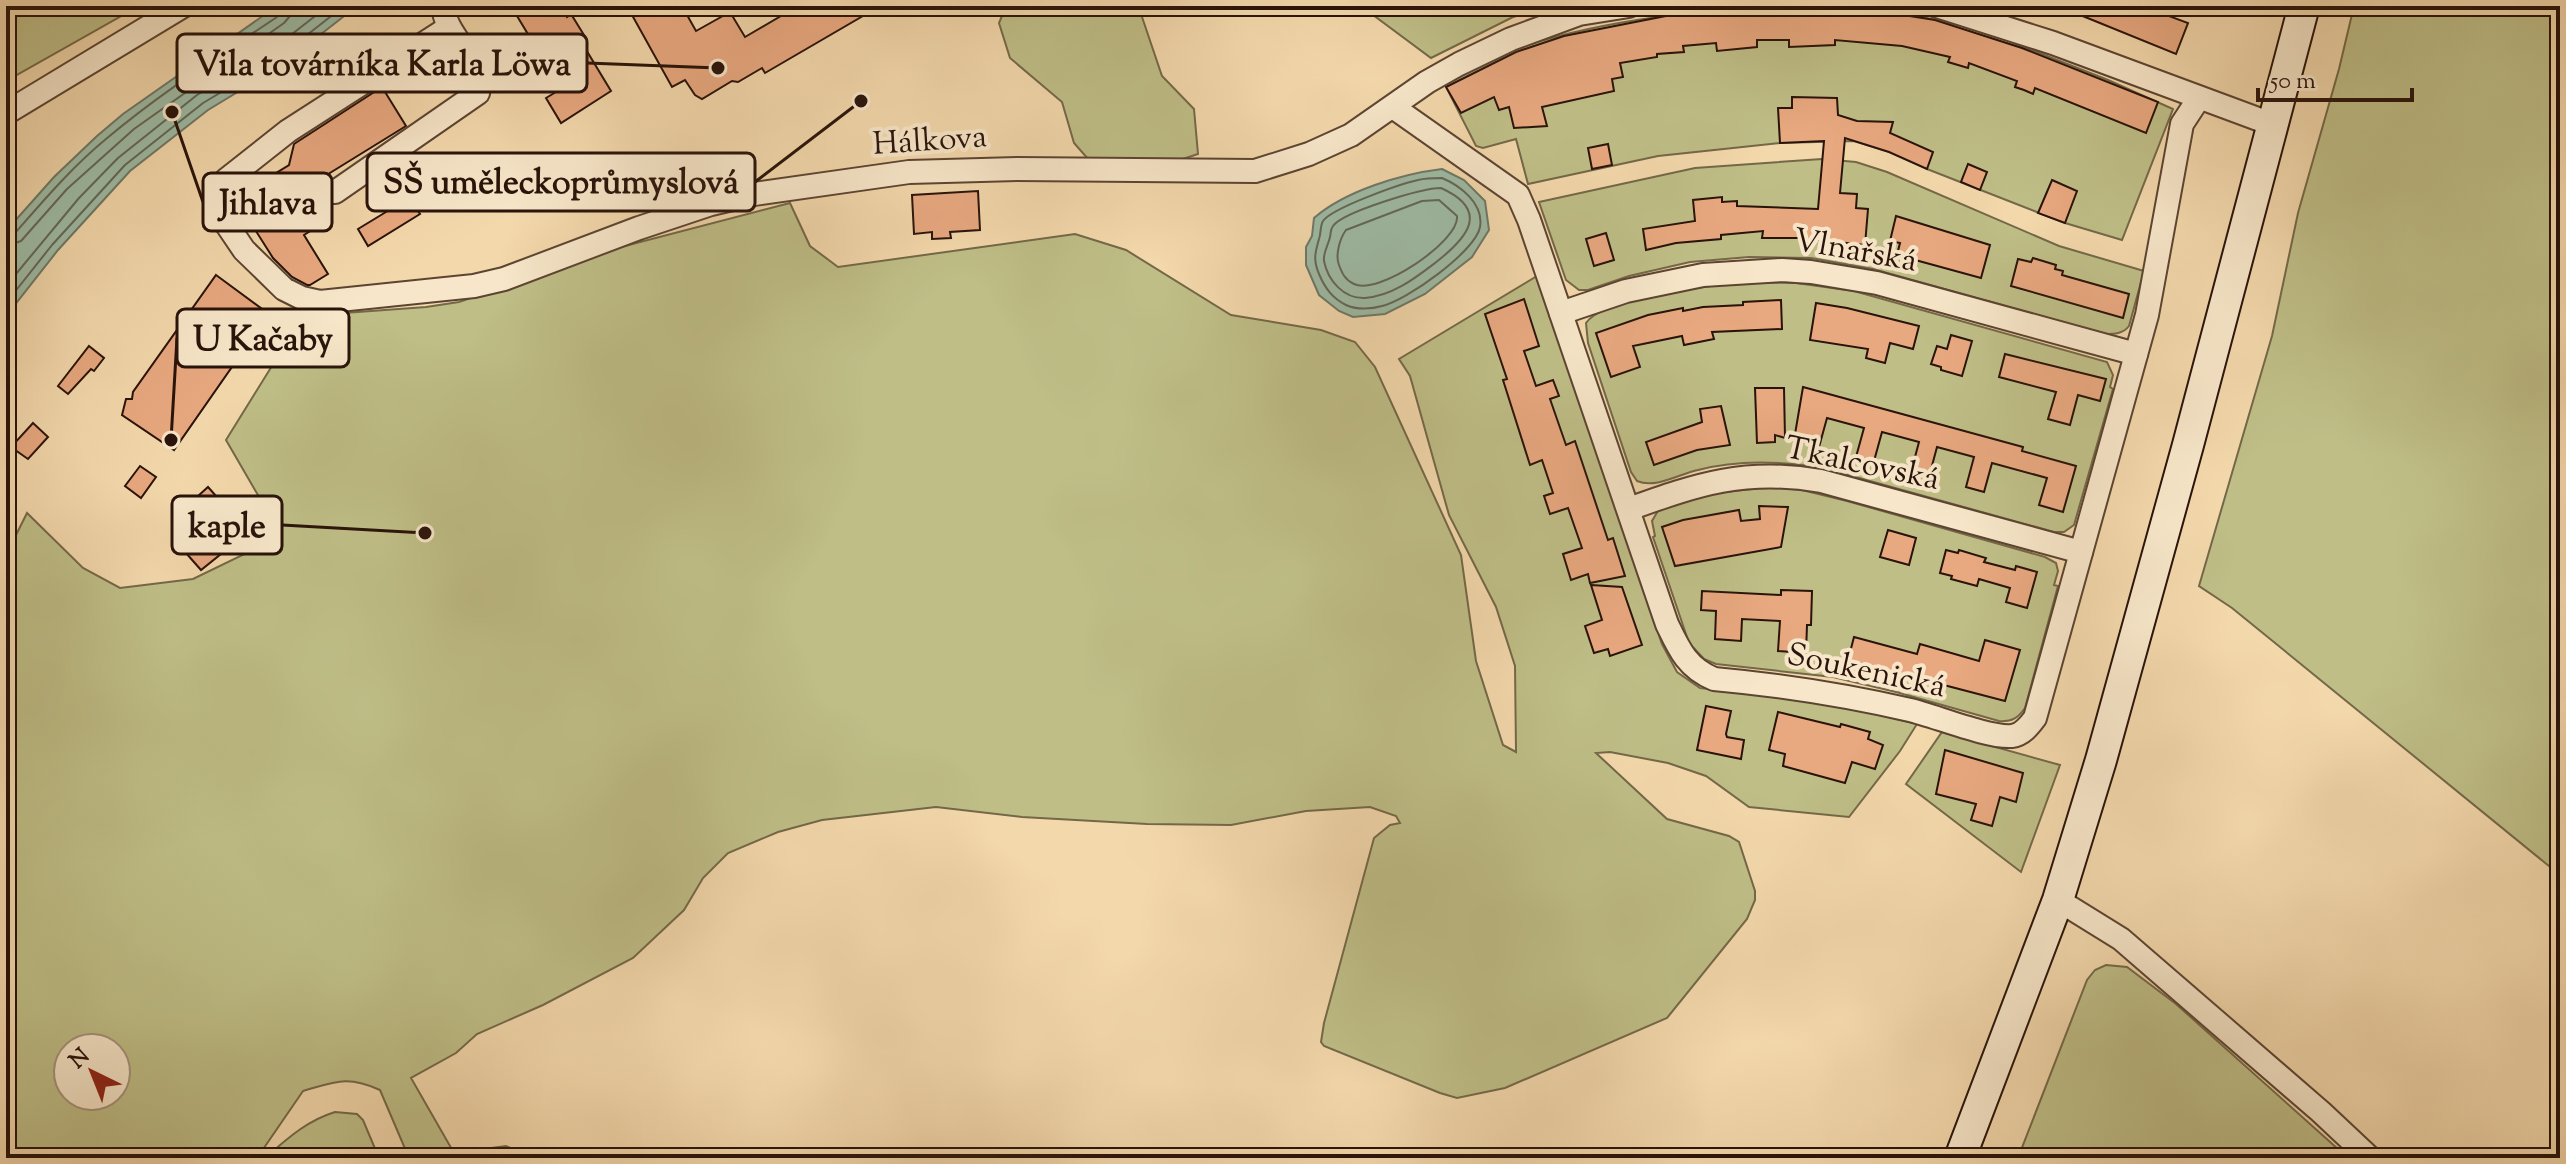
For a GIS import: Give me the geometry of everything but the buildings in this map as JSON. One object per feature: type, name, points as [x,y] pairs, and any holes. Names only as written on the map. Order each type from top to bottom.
[{"type":"main road","points":[[1960,1158],[2058,900],[2105,745],[2304,6]]},
{"type":"street","points":[[6,113],[183,6]]},
{"type":"street","name":"Hálkova","points":[[335,192],[478,93],[479,74],[446,17],[288,131],[226,180],[220,195],[223,219],[244,250],[284,289],[302,298],[340,302],[474,286],[504,279],[711,204],[754,194],[909,172],[1017,169],[1255,171],[1309,154],[1351,135],[1448,70],[1511,39],[1579,14],[1629,6]]},
{"type":"street","points":[[1937,6],[2053,43],[2274,125]]},
{"type":"street","name":"Soukenická","points":[[1393,107],[1518,195],[1667,624],[1687,661],[1699,673],[1714,679],[1829,692],[1914,711],[1999,736],[2014,736],[2025,730],[2035,718],[2147,315],[2182,124],[2199,98]]},
{"type":"street","name":"Vlnařská","points":[[1561,313],[1626,291],[1703,275],[1782,270],[1811,272],[1877,283],[2136,354]]},
{"type":"street","name":"Tkalcovská","points":[[1629,509],[1721,480],[1773,475],[1821,481],[2081,552]]},
{"type":"street","points":[[2058,900],[2121,939],[2298,1091],[2370,1158]]},
{"type":"shaded area","points":[[6,6],[139,6],[6,81]]},
{"type":"shaded area","points":[[1006,6],[1143,6],[1141,14],[1162,76],[1194,109],[1198,154],[1131,176],[1096,168],[1074,143],[1062,102],[1010,58],[999,23]]},
{"type":"shaded area","points":[[1361,6],[1554,6],[1513,17],[1431,58]]},
{"type":"shaded area","points":[[1787,6],[1903,13],[1978,29],[2173,109],[2122,240],[2065,223],[1890,152],[1854,141],[1780,143],[1658,156],[1528,184],[1516,139],[1483,148],[1476,146],[1445,85],[1516,49],[1591,28],[1689,13]]},
{"type":"shaded area","points":[[2354,6],[2560,6],[2560,875],[2232,608],[2199,586],[2272,336],[2298,213]]},
{"type":"shaded area","points":[[1822,159],[1856,162],[1887,172],[2059,246],[2144,271],[2129,326],[2115,334],[2105,334],[1873,269],[1811,258],[1749,257],[1690,262],[1579,290],[1566,280],[1539,202],[1695,168]]},
{"type":"shaded area","points":[[790,203],[810,246],[838,267],[1075,234],[1126,250],[1231,315],[1321,330],[1355,342],[1375,367],[1461,555],[1476,661],[1503,745],[1516,752],[1515,666],[1496,607],[1449,515],[1410,376],[1399,359],[1537,276],[1662,644],[1677,672],[1700,688],[1827,702],[1917,724],[1849,817],[1749,807],[1706,776],[1668,763],[1610,752],[1596,753],[1667,819],[1729,836],[1739,842],[1755,900],[1747,919],[1667,1018],[1505,1088],[1457,1098],[1324,1046],[1321,1042],[1374,838],[1390,825],[1400,823],[1396,816],[1370,807],[1306,811],[1231,825],[1147,824],[1022,817],[936,807],[822,820],[778,832],[728,853],[703,878],[684,910],[633,958],[543,1005],[477,1034],[456,1053],[411,1078],[454,1153],[506,1146],[531,1158],[409,1158],[380,1090],[350,1081],[303,1091],[257,1158],[6,1158],[6,555],[27,513],[83,568],[120,588],[193,579],[255,549],[277,528],[226,440],[303,316],[459,302],[621,247]]},
{"type":"shaded area","points":[[1752,282],[1796,283],[1854,291],[2107,362],[2113,375],[2110,387],[2113,389],[2074,525],[2064,532],[2054,532],[1823,468],[1792,464],[1729,464],[1660,482],[1637,481],[1631,472],[1588,343],[1586,323],[1597,314],[1638,299]]},
{"type":"shaded area","points":[[1770,487],[1802,490],[1847,501],[2045,557],[2056,563],[2058,571],[2054,585],[2058,586],[2025,708],[2020,714],[2011,720],[1999,721],[1833,677],[1716,664],[1704,659],[1689,643],[1653,537],[1652,521],[1659,509],[1707,494]]},
{"type":"shaded area","points":[[1942,732],[2060,765],[2021,872],[1906,784]]},
{"type":"shaded area","points":[[2106,965],[2127,967],[2176,1004],[2348,1158],[2018,1158],[2087,980],[2095,970]]},
{"type":"shaded area","points":[[335,1112],[357,1114],[363,1120],[379,1158],[265,1158],[289,1137]]},
{"type":"water","points":[[277,6],[357,6],[279,67],[208,110],[130,171],[58,250],[6,316],[6,231],[54,177],[123,114]]},
{"type":"water","points":[[1442,169],[1464,180],[1485,201],[1489,230],[1472,257],[1425,294],[1385,314],[1353,317],[1339,311],[1319,295],[1306,265],[1306,247],[1312,236],[1314,218],[1341,200],[1374,185]]},
{"type":"place","name":"Vila továrníka Karla Löwa","points":[[718,68]]},
{"type":"place","name":"SŠ uměleckoprůmyslová","points":[[861,101]]},
{"type":"place","name":"Jihlava","points":[[172,112]]},
{"type":"place","name":"U Kačaby","points":[[171,440]]},
{"type":"place","name":"kaple","points":[[425,533]]}]
